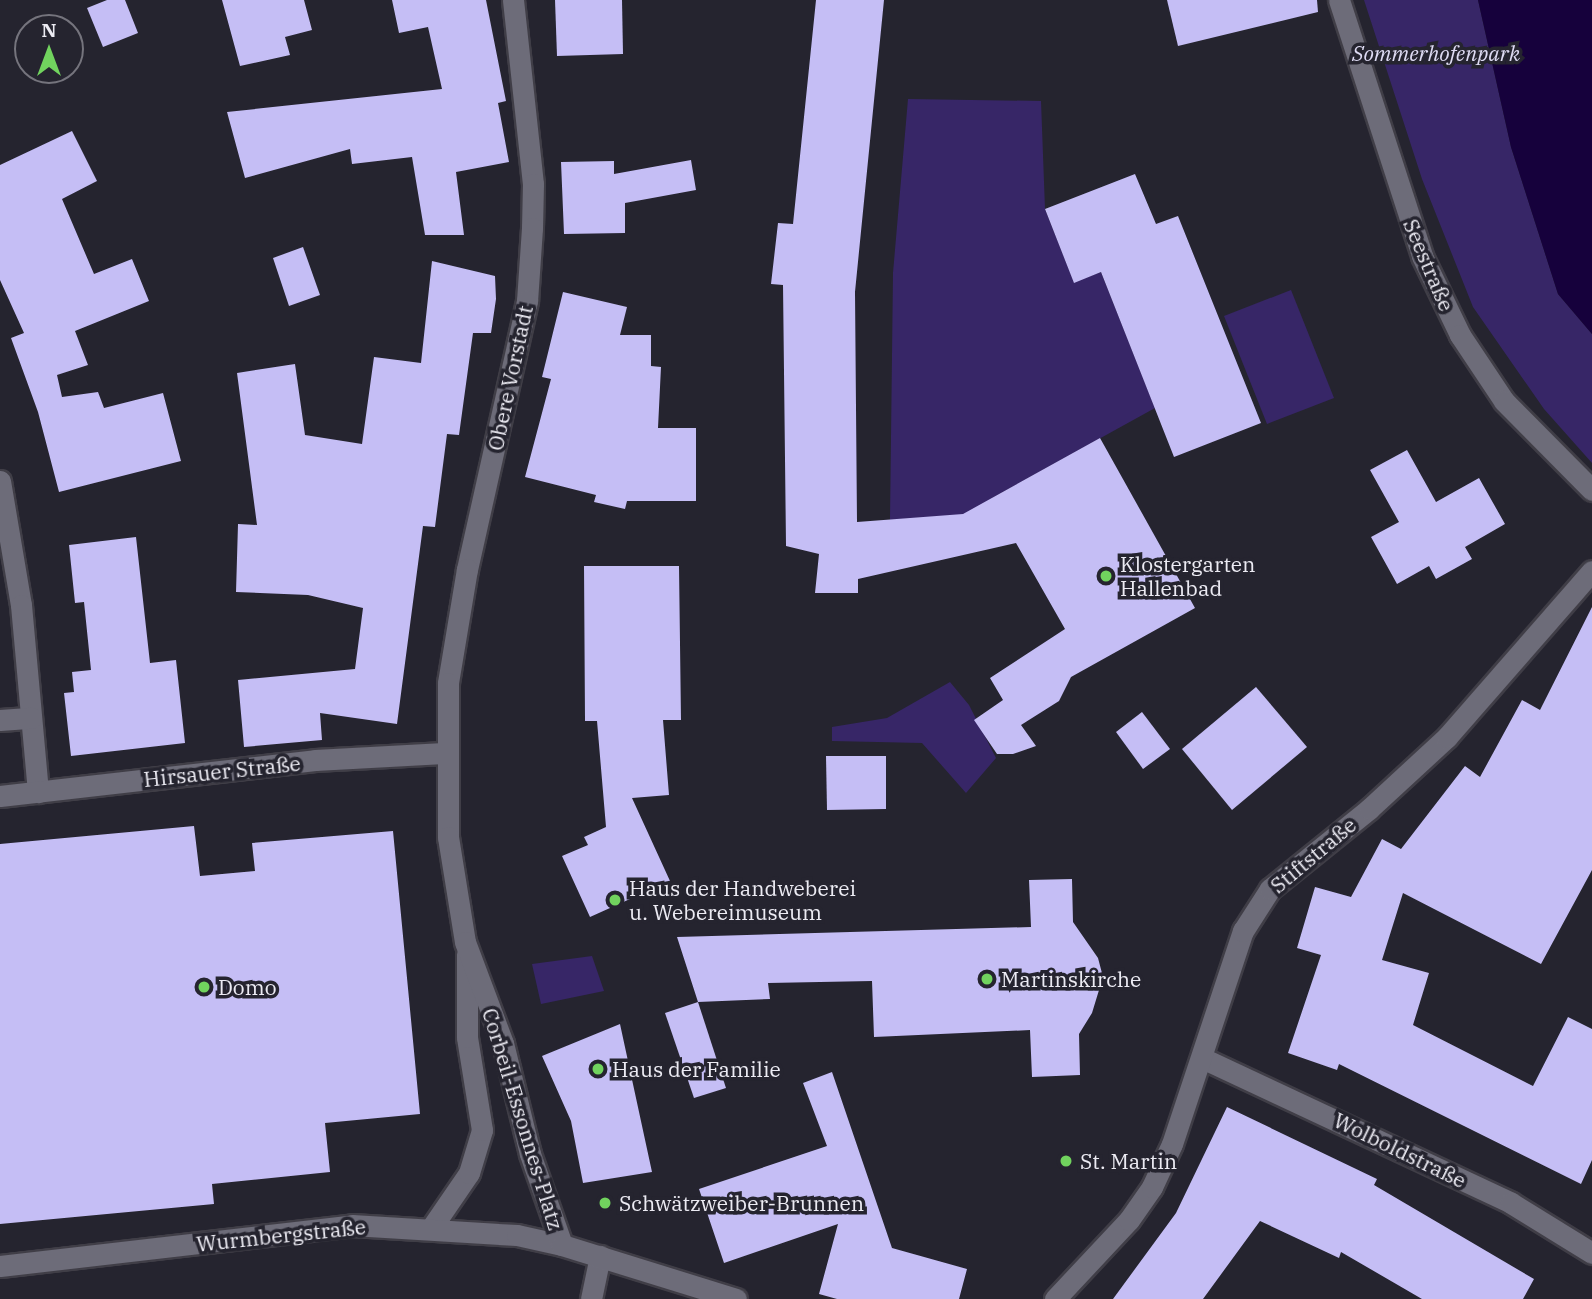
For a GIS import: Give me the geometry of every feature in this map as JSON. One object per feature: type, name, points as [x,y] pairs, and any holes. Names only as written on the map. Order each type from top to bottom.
[{"type":"street","name":"Obere Vorstadt","points":[[444,753],[448,683],[462,592],[527,301],[533,184],[513,0]]},
{"type":"street","name":"Seestraße","points":[[1339,0],[1422,256],[1460,335],[1504,401],[1592,490]]},
{"type":"street","points":[[0,481],[21,605],[38,792]]},
{"type":"street","name":"Stiftstraße","points":[[1055,1299],[1129,1220],[1152,1187],[1202,1058],[1243,931],[1270,889],[1447,737],[1592,571]]},
{"type":"street","points":[[0,720],[31,718]]},
{"type":"street","name":"Hirsauer Straße","points":[[0,796],[327,759],[444,753]]},
{"type":"street","name":"Corbeil-Essonnes-Platz","points":[[432,1227],[469,1174],[482,1130],[467,1037],[467,954],[448,837],[444,753]]},
{"type":"street","name":"Corbeil-Essonnes-Platz","points":[[467,954],[503,1043],[530,1154],[562,1245]]},
{"type":"street","name":"Wolboldstraße","points":[[1202,1058],[1511,1203],[1592,1253]]},
{"type":"street","name":"Wurmbergstraße","points":[[0,1266],[352,1225],[432,1227],[517,1235],[562,1245],[736,1299]]},
{"type":"street","points":[[591,1299],[600,1256]]},
{"type":"green space","name":"Sommerhofenpark","points":[[1364,0],[1478,0],[1511,147],[1558,294],[1592,334],[1592,463],[1544,409],[1473,307],[1422,179]]},
{"type":"green space","points":[[908,99],[1041,101],[1045,209],[1074,282],[1101,272],[1155,408],[992,498],[999,512],[890,520],[893,273]]},
{"type":"green space","points":[[1291,290],[1334,398],[1267,424],[1224,316]]},
{"type":"green space","points":[[950,682],[969,705],[996,758],[966,793],[922,743],[832,741],[832,727],[887,718]]},
{"type":"green space","points":[[592,956],[604,991],[541,1004],[532,964]]},
{"type":"shaded area","points":[[1478,0],[1592,0],[1592,334],[1558,294],[1511,147]]},
{"type":"building","points":[[107,0],[125,0],[138,33],[103,47],[87,8]]},
{"type":"building","points":[[222,0],[304,0],[312,30],[285,37],[290,55],[240,66]]},
{"type":"building","points":[[392,0],[486,0],[506,101],[498,103],[509,162],[456,172],[464,235],[425,235],[412,157],[352,164],[350,149],[245,178],[227,112],[442,89],[428,27],[399,33]]},
{"type":"building","points":[[555,0],[622,0],[623,54],[557,56]]},
{"type":"building","points":[[816,0],[884,0],[855,292],[857,522],[963,514],[1100,438],[1195,608],[1071,677],[1059,701],[1021,725],[1036,746],[1013,754],[997,754],[974,720],[1003,700],[990,678],[1065,629],[1016,543],[858,579],[858,593],[815,593],[819,554],[786,546],[783,285],[771,284],[778,223],[793,224]]},
{"type":"building","points":[[1167,0],[1317,0],[1318,12],[1178,46]]},
{"type":"building","points":[[72,131],[97,181],[62,199],[94,274],[132,259],[149,301],[75,331],[88,365],[57,375],[62,397],[98,392],[104,408],[163,393],[181,461],[59,492],[38,412],[11,338],[24,333],[0,280],[0,165]]},
{"type":"building","points":[[691,160],[696,190],[625,203],[625,233],[564,234],[561,162],[614,161],[614,174]]},
{"type":"building","points":[[1135,174],[1156,224],[1178,216],[1261,423],[1174,457],[1101,272],[1074,283],[1045,209]]},
{"type":"building","points":[[303,247],[320,295],[289,306],[273,258]]},
{"type":"building","points":[[432,261],[495,276],[496,299],[491,333],[473,333],[459,435],[447,434],[435,527],[423,526],[397,724],[320,713],[322,740],[244,747],[238,680],[355,669],[363,608],[308,595],[236,592],[238,524],[257,525],[237,373],[295,364],[305,435],[362,444],[374,357],[421,363]]},
{"type":"building","points":[[563,292],[627,307],[620,335],[651,335],[651,366],[661,367],[658,428],[696,428],[696,501],[627,501],[625,509],[594,502],[596,495],[525,477],[551,379],[542,377]]},
{"type":"building","points":[[1407,450],[1436,502],[1479,478],[1505,524],[1465,547],[1472,559],[1436,579],[1429,566],[1397,584],[1371,537],[1399,522],[1370,470]]},
{"type":"building","points":[[136,537],[150,663],[176,660],[185,743],[71,756],[64,693],[74,692],[72,672],[91,670],[84,602],[75,603],[69,545]]},
{"type":"building","points":[[584,566],[679,566],[681,720],[663,720],[669,795],[632,798],[670,881],[590,917],[562,856],[588,845],[584,837],[606,827],[597,721],[585,721]]},
{"type":"building","points":[[1592,607],[1592,870],[1541,964],[1403,893],[1382,960],[1429,973],[1413,1025],[1533,1086],[1568,1017],[1592,1029],[1592,1160],[1581,1184],[1339,1064],[1337,1070],[1288,1053],[1321,955],[1297,948],[1315,887],[1351,897],[1382,839],[1401,849],[1465,766],[1480,777],[1522,700],[1540,710]]},
{"type":"building","points":[[1256,687],[1307,747],[1232,810],[1182,749]]},
{"type":"building","points":[[1142,712],[1170,749],[1143,769],[1116,732]]},
{"type":"building","points":[[826,756],[886,756],[886,809],[827,810]]},
{"type":"building","name":"Domo","points":[[194,826],[200,876],[255,871],[252,843],[393,831],[420,1114],[325,1123],[330,1172],[212,1184],[214,1204],[0,1224],[0,844]]},
{"type":"building","name":"Martinskirche","points":[[1072,879],[1073,922],[1098,958],[1103,977],[1092,1013],[1079,1034],[1080,1075],[1032,1077],[1030,1030],[874,1037],[872,981],[768,983],[770,999],[698,1002],[677,937],[1031,927],[1029,880]]},
{"type":"building","points":[[698,1002],[726,1088],[694,1098],[665,1013]]},
{"type":"building","points":[[620,1024],[652,1172],[583,1183],[571,1121],[542,1056]]},
{"type":"building","points":[[832,1072],[892,1248],[967,1269],[959,1299],[837,1299],[819,1294],[838,1224],[724,1263],[699,1189],[827,1146],[803,1083]]},
{"type":"building","points":[[1227,1107],[1377,1179],[1374,1185],[1534,1279],[1523,1299],[1422,1299],[1341,1252],[1339,1258],[1260,1221],[1203,1299],[1113,1299],[1176,1213]]},
{"type":"place","name":"Klostergarten Hallenbad","points":[[1106,576]]},
{"type":"place","name":"Haus der Handweberei u. Webereimuseum","points":[[615,900]]},
{"type":"place","name":"Martinskirche","points":[[987,979]]},
{"type":"place","name":"Domo","points":[[204,987]]},
{"type":"place","name":"Haus der Familie","points":[[598,1069]]},
{"type":"place","name":"St. Martin","points":[[1066,1161]]},
{"type":"place","name":"Schwätzweiber-Brunnen","points":[[605,1203]]}]
